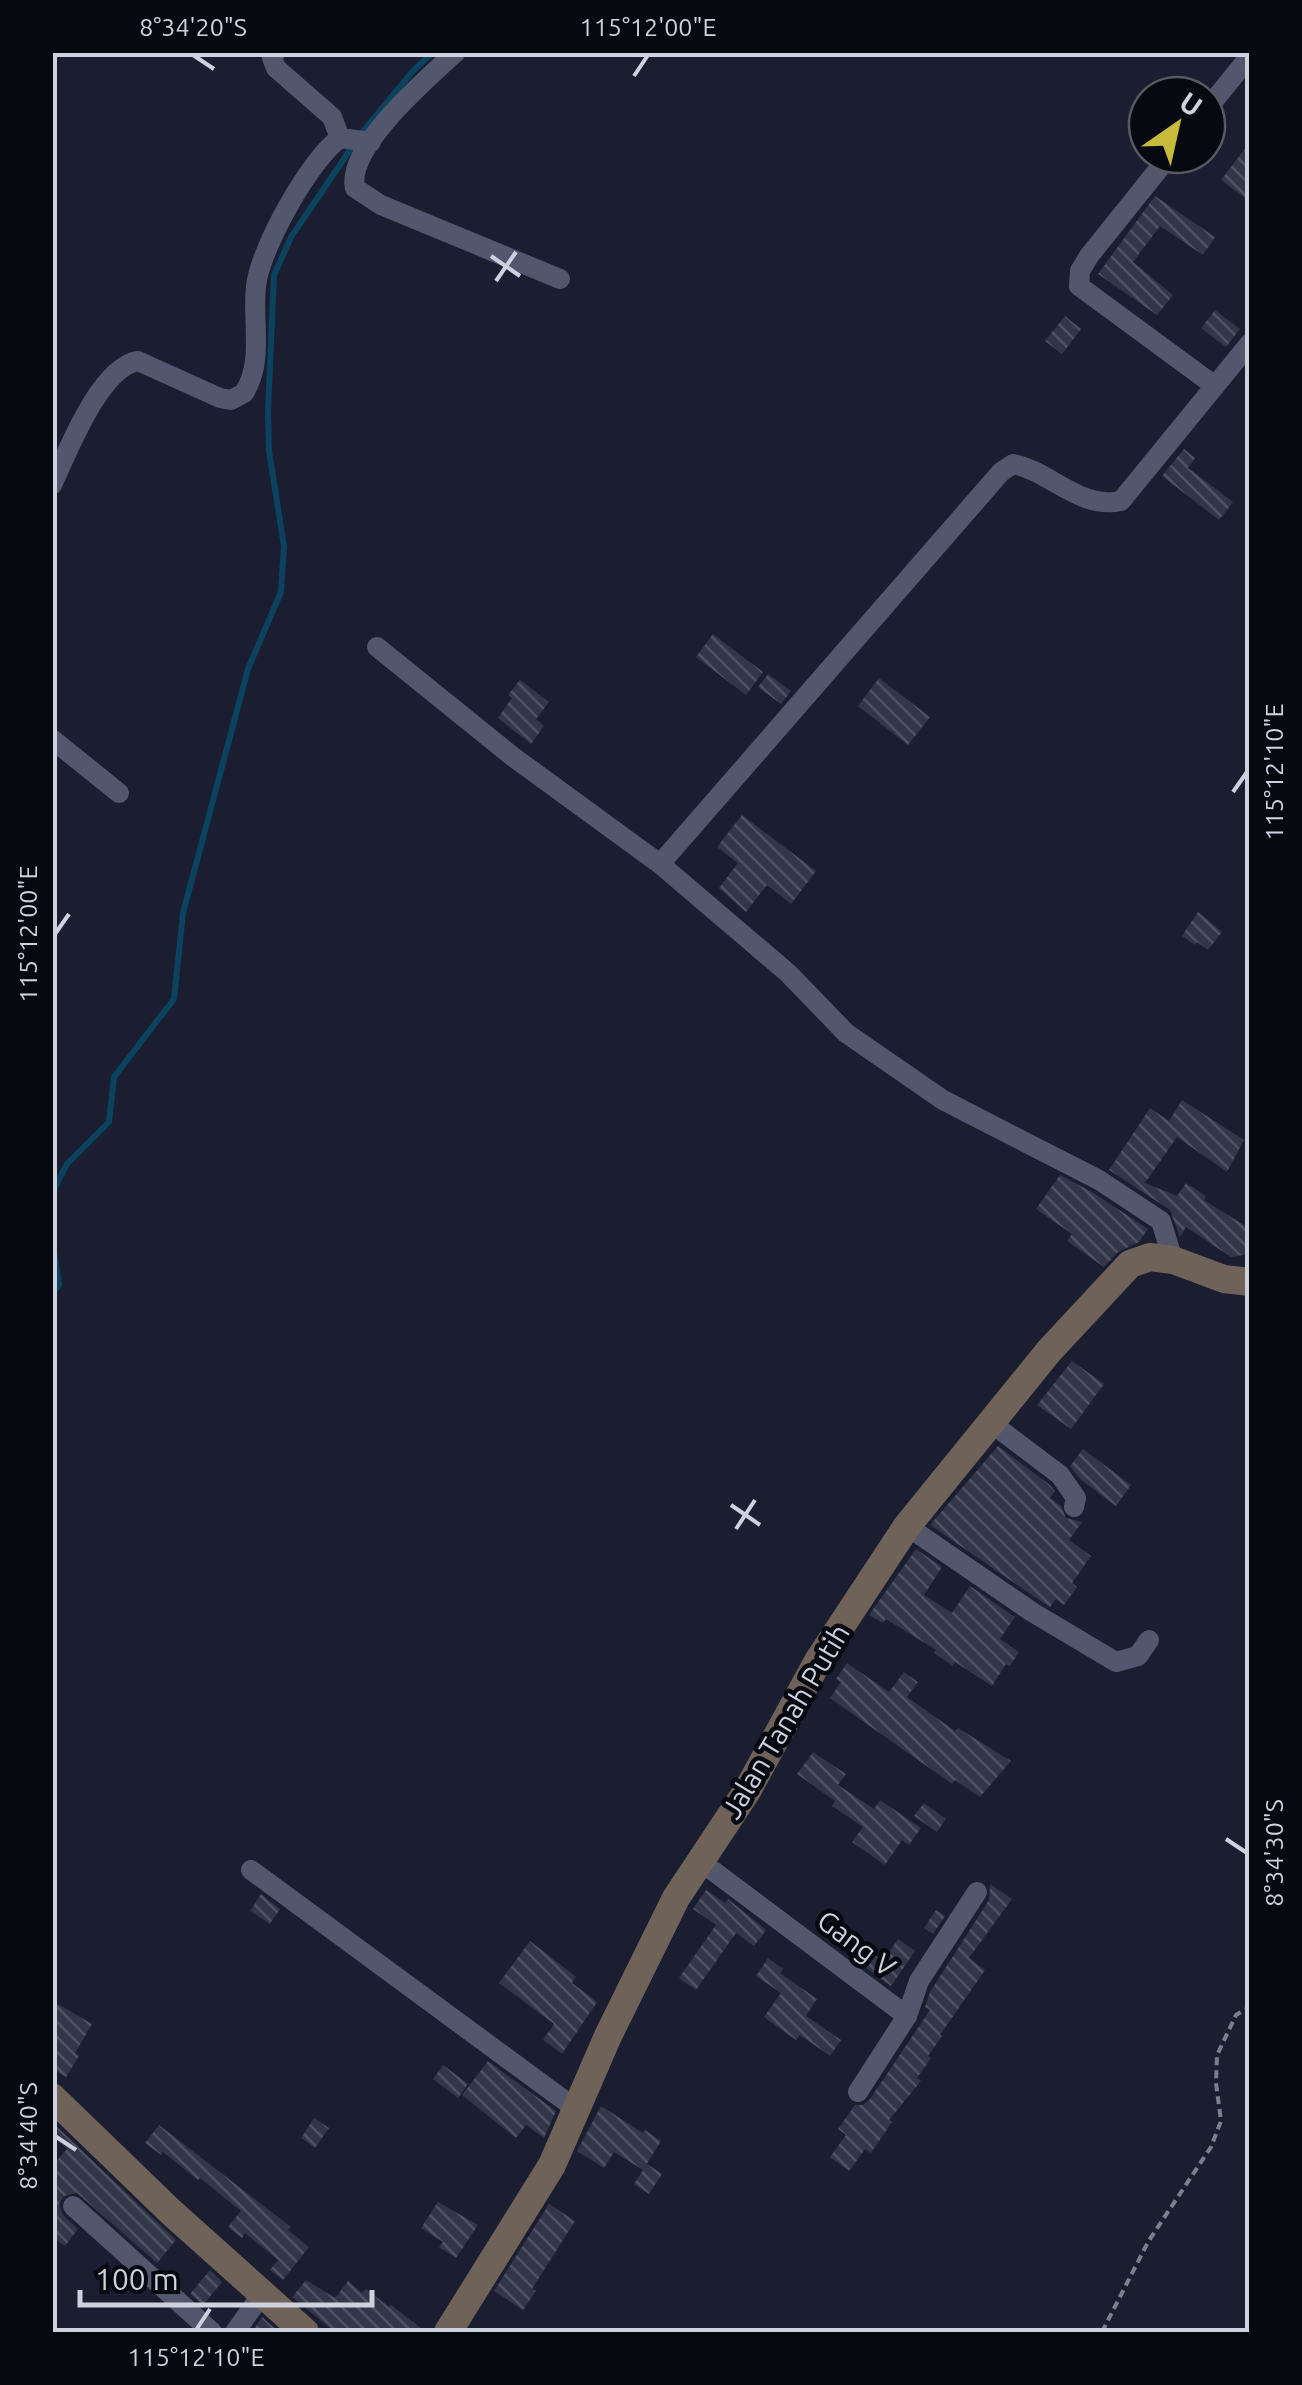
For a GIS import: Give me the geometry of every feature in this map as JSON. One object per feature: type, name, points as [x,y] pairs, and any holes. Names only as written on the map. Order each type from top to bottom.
[{"type":"street","points":[[276,52],[272,58],[276,68],[356,139]]},
{"type":"street","points":[[52,485],[100,394],[118,368],[128,362],[138,361],[220,398],[230,400],[244,393],[256,362],[255,289],[263,255],[293,198],[456,52]]},
{"type":"street","points":[[1227,84],[1250,56]]},
{"type":"street","points":[[356,139],[353,181],[359,193],[381,206],[560,279]]},
{"type":"street","points":[[1154,175],[1089,256],[1080,271],[1079,286],[1215,386]]},
{"type":"street","points":[[660,864],[1000,472],[1013,464],[1028,467],[1098,503],[1120,500],[1250,344]]},
{"type":"street","points":[[378,647],[512,756],[660,864],[788,973],[846,1033],[943,1100],[1099,1180],[1161,1222],[1173,1260]]},
{"type":"street","points":[[52,738],[119,792]]},
{"type":"street","name":"Jalan Tanah Putih","points":[[448,2332],[533,2201],[649,1948],[747,1790],[818,1661],[907,1526],[1118,1272],[1150,1257],[1173,1260],[1224,1279],[1250,1282]]},
{"type":"street","points":[[990,1422],[1060,1475],[1076,1498],[1074,1508]]},
{"type":"street","points":[[907,1526],[1032,1612],[1116,1662],[1138,1656],[1149,1640]]},
{"type":"street","name":"Gang V","points":[[700,1861],[908,2016],[858,2092]]},
{"type":"street","points":[[251,1870],[576,2110]]},
{"type":"street","points":[[908,2016],[918,1981],[977,1892]]},
{"type":"street","points":[[52,2097],[171,2212],[305,2332]]},
{"type":"street","points":[[73,2206],[212,2332]]},
{"type":"street","points":[[235,2332],[262,2294]]},
{"type":"path","points":[[1102,2332],[1148,2242],[1210,2147],[1220,2122],[1217,2055],[1236,2015],[1250,2007]]},
{"type":"building","points":[[1250,142],[1250,202],[1221,180]]},
{"type":"building","points":[[1155,196],[1215,237],[1203,255],[1160,226],[1133,262],[1173,295],[1157,315],[1098,274]]},
{"type":"building","points":[[1215,310],[1240,329],[1226,347],[1201,328]]},
{"type":"building","points":[[1065,316],[1081,329],[1062,354],[1045,341]]},
{"type":"building","points":[[1184,449],[1195,458],[1188,468],[1233,502],[1219,520],[1162,476]]},
{"type":"building","points":[[713,634],[763,672],[746,695],[696,657]]},
{"type":"building","points":[[768,674],[791,691],[781,704],[758,687]]},
{"type":"building","points":[[879,678],[930,717],[908,745],[858,706]]},
{"type":"building","points":[[520,680],[549,702],[536,719],[544,726],[531,744],[498,718]]},
{"type":"building","points":[[742,815],[816,871],[791,904],[767,885],[746,912],[719,888],[738,863],[717,847]]},
{"type":"building","points":[[1198,912],[1222,932],[1208,950],[1182,936]]},
{"type":"building","points":[[1182,1100],[1244,1140],[1227,1172],[1177,1137],[1145,1183],[1177,1196],[1186,1183],[1206,1196],[1204,1200],[1250,1229],[1250,1254],[1231,1257],[1186,1227],[1180,1237],[1170,1210],[1109,1170],[1150,1108],[1169,1121]]},
{"type":"building","points":[[1060,1175],[1148,1229],[1139,1242],[1118,1252],[1104,1267],[1067,1241],[1072,1234],[1036,1209]]},
{"type":"building","points":[[1072,1361],[1104,1384],[1071,1429],[1037,1405]]},
{"type":"building","points":[[998,1446],[1050,1485],[1055,1491],[1050,1498],[1061,1506],[1066,1518],[1082,1522],[1069,1540],[1091,1556],[1072,1583],[1077,1587],[1064,1605],[1056,1599],[1050,1607],[930,1525]]},
{"type":"building","points":[[1083,1449],[1131,1485],[1116,1506],[1080,1479],[1070,1466]]},
{"type":"building","points":[[916,1549],[942,1567],[924,1595],[952,1613],[970,1586],[1015,1617],[1000,1639],[1019,1652],[992,1686],[955,1662],[953,1666],[934,1653],[936,1650],[886,1619],[883,1623],[869,1615]]},
{"type":"building","points":[[847,1663],[889,1692],[904,1672],[918,1682],[907,1697],[955,1731],[958,1728],[1011,1761],[980,1797],[955,1780],[952,1784],[830,1698]]},
{"type":"building","points":[[813,1752],[846,1774],[838,1785],[874,1809],[880,1800],[921,1828],[909,1845],[902,1840],[885,1865],[852,1842],[863,1827],[832,1806],[835,1801],[797,1774]]},
{"type":"building","points":[[924,1803],[946,1819],[937,1832],[914,1816]]},
{"type":"building","points":[[990,1884],[1012,1899],[969,1958],[985,1970],[940,2035],[917,2078],[921,2081],[889,2120],[892,2122],[871,2153],[865,2149],[849,2171],[830,2157],[846,2135],[838,2129],[855,2105],[870,2099],[930,2010],[925,2007],[930,1992],[989,1900]]},
{"type":"building","points":[[706,1890],[725,1903],[728,1899],[766,1930],[754,1946],[736,1933],[696,1990],[679,1978],[716,1925],[693,1909]]},
{"type":"building","points":[[261,1894],[280,1909],[270,1924],[250,1911]]},
{"type":"building","points":[[936,1910],[945,1916],[933,1934],[924,1928]]},
{"type":"building","points":[[898,1939],[915,1951],[891,1986],[866,1968],[874,1955],[883,1961]]},
{"type":"building","points":[[530,1941],[576,1977],[572,1983],[597,2002],[562,2054],[543,2040],[554,2024],[499,1983]]},
{"type":"building","points":[[768,1958],[783,1969],[780,1973],[817,1999],[806,2016],[841,2040],[830,2056],[800,2035],[796,2040],[764,2017],[781,1993],[756,1976]]},
{"type":"building","points":[[58,2004],[92,2024],[66,2077],[52,2069],[52,2014]]},
{"type":"building","points":[[488,2061],[556,2111],[544,2138],[526,2125],[516,2138],[462,2095]]},
{"type":"building","points":[[443,2065],[468,2084],[458,2098],[433,2079]]},
{"type":"building","points":[[601,2106],[661,2141],[643,2170],[614,2152],[604,2168],[577,2151]]},
{"type":"building","points":[[314,2118],[329,2128],[315,2148],[301,2138]]},
{"type":"building","points":[[54,2124],[176,2240],[157,2263],[77,2193],[64,2196],[59,2204],[63,2215],[78,2229],[65,2246],[52,2237],[52,2166],[67,2149],[52,2136]]},
{"type":"building","points":[[159,2125],[291,2227],[288,2230],[309,2247],[283,2280],[270,2270],[278,2260],[245,2233],[242,2238],[228,2227],[241,2211],[200,2178],[145,2143]]},
{"type":"building","points":[[647,2164],[662,2174],[649,2194],[634,2184]]},
{"type":"building","points":[[438,2202],[478,2225],[456,2258],[439,2247],[443,2242],[421,2228]]},
{"type":"building","points":[[549,2204],[575,2221],[523,2310],[494,2291]]},
{"type":"building","points":[[210,2270],[222,2282],[203,2305],[190,2294]]},
{"type":"building","points":[[306,2280],[335,2298],[348,2281],[362,2293],[366,2289],[391,2305],[426,2332],[335,2332],[292,2297]]},
{"type":"building","points":[[262,2317],[279,2332],[252,2332]]},
{"type":"waterway","points":[[361,134],[433,52]]},
{"type":"waterway","points":[[52,1202],[67,1164],[109,1122],[114,1077],[174,999],[183,913],[248,669],[281,592],[284,546],[269,451],[268,411],[274,275],[291,237],[354,144]]},
{"type":"waterway","points":[[52,1237],[59,1285],[52,1294]]}]
